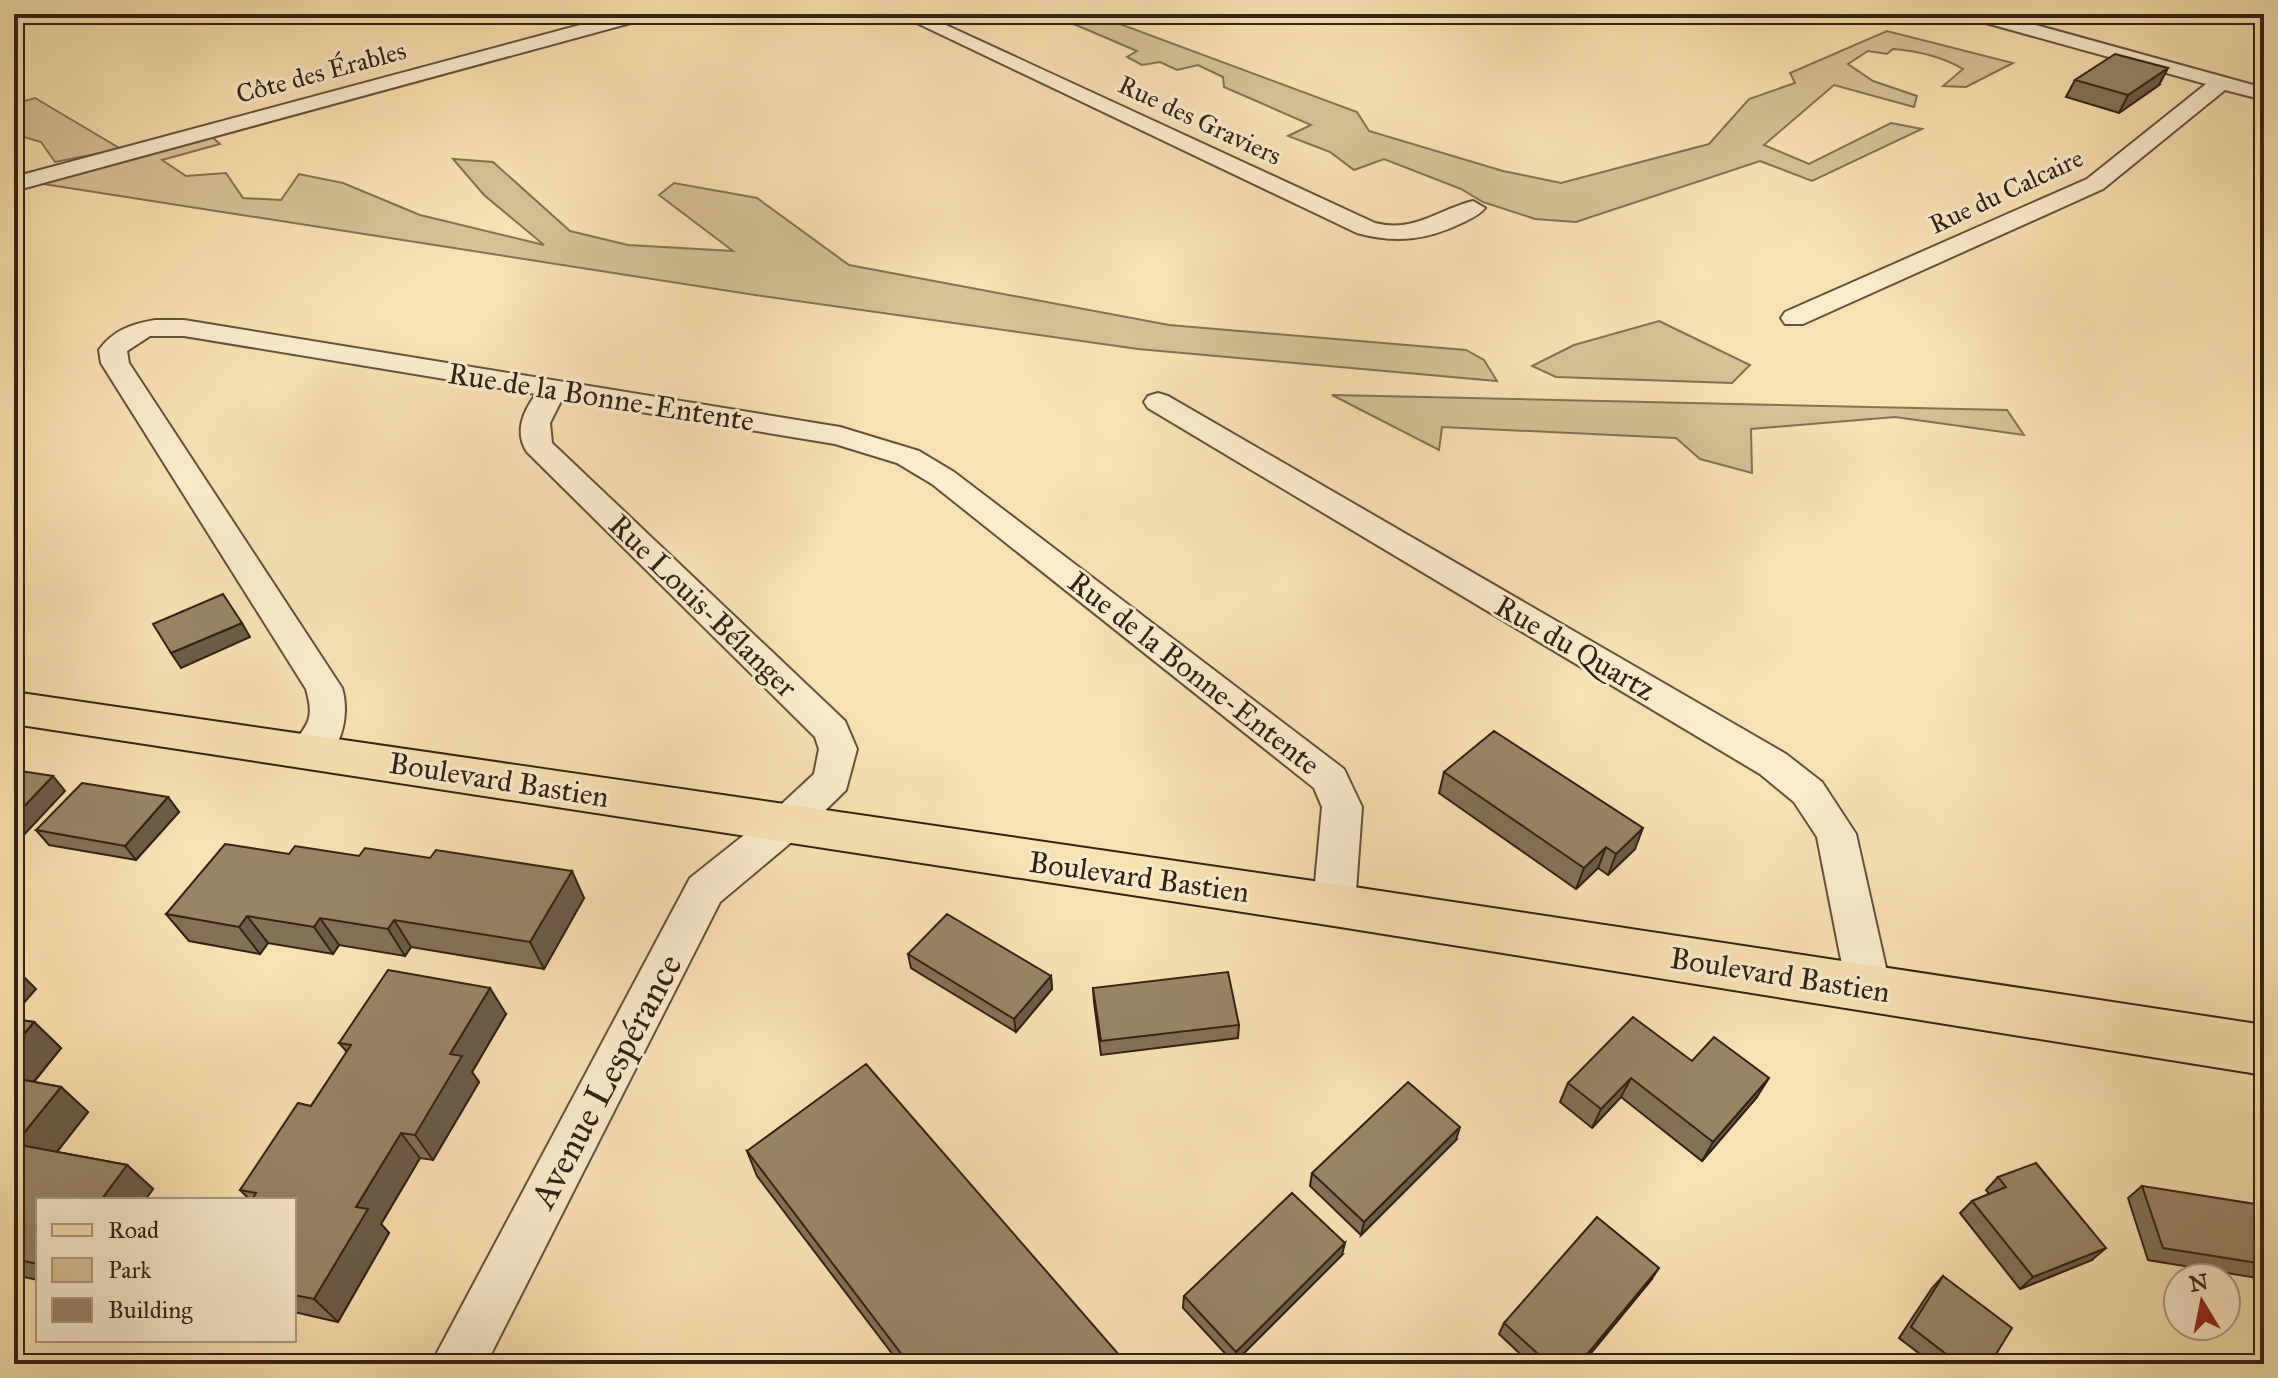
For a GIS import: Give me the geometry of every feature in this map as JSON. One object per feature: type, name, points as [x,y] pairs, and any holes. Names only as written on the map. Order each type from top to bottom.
[{"type":"main road","name":"Boulevard Bastien","points":[[14,708],[1334,905],[2264,1050]]},
{"type":"street","name":"Côte des Érables","points":[[14,184],[642,14]]},
{"type":"street","name":"Rue des Graviers","points":[[907,14],[1383,234],[1398,236],[1427,230],[1473,208]]},
{"type":"street","points":[[1975,14],[2264,94]]},
{"type":"street","name":"Rue du Calcaire","points":[[1794,318],[2095,184],[2222,82]]},
{"type":"street","name":"Rue de la Bonne-Entente","points":[[308,751],[328,729],[330,707],[324,688],[115,363],[113,350],[123,338],[165,326],[840,436],[908,457],[943,478],[1330,779],[1342,807],[1334,905]]},
{"type":"street","name":"Rue Louis-Bélanger","points":[[554,390],[537,412],[533,429],[538,446],[832,731],[838,749],[832,780],[786,824]]},
{"type":"street","name":"Rue du Quartz","points":[[1158,402],[1773,764],[1808,792],[1836,834],[1869,990]]},
{"type":"street","name":"Avenue Lespérance","points":[[458,1364],[705,890],[786,824]]},
{"type":"green space","points":[[1033,14],[1093,14],[1357,112],[1369,131],[1503,171],[1561,183],[1709,144],[1749,99],[1795,83],[1790,73],[1887,31],[2013,63],[1966,87],[1943,86],[1963,69],[1920,53],[1893,49],[1887,54],[1868,51],[1848,64],[1873,81],[1917,96],[1914,107],[1834,85],[1764,145],[1809,164],[1891,123],[1922,129],[1812,181],[1760,161],[1576,222],[1535,219],[1483,202],[1461,189],[1384,159],[1354,170],[1330,152],[1288,136],[1311,125],[1224,87],[1223,77],[1198,65],[1177,70],[1160,62],[1142,65],[1127,57],[1137,51],[1076,25]]},
{"type":"green space","points":[[35,98],[121,149],[55,162],[41,142],[14,134],[14,104]]},
{"type":"green space","points":[[210,135],[220,144],[162,160],[186,176],[226,173],[243,198],[281,200],[299,174],[343,183],[420,215],[544,245],[484,195],[453,159],[493,162],[570,231],[628,245],[733,251],[659,195],[674,183],[757,198],[849,265],[1169,325],[1466,350],[1484,360],[1497,381],[1138,349],[755,295],[37,183]]},
{"type":"green space","points":[[1659,321],[1750,365],[1732,383],[1556,377],[1532,366],[1574,345]]},
{"type":"green space","points":[[1332,395],[2007,410],[2024,435],[1895,417],[1751,429],[1752,473],[1700,459],[1676,438],[1442,427],[1439,450]]},
{"type":"building","points":[[2115,54],[2168,68],[2128,95],[2075,80]]},
{"type":"building","points":[[223,594],[242,623],[171,653],[153,624]]},
{"type":"building","points":[[1494,731],[1643,828],[1616,854],[1606,847],[1584,868],[1444,772]]},
{"type":"building","points":[[14,770],[53,776],[14,817]]},
{"type":"building","points":[[82,783],[168,797],[125,846],[36,830]]},
{"type":"building","points":[[225,844],[289,854],[295,846],[359,856],[365,848],[430,858],[436,850],[572,871],[530,942],[394,920],[388,929],[320,918],[314,927],[247,916],[239,927],[166,914]]},
{"type":"building","points":[[947,914],[1051,976],[1014,1019],[908,954]]},
{"type":"building","points":[[388,970],[490,988],[450,1054],[462,1056],[415,1135],[401,1133],[356,1207],[368,1209],[314,1299],[296,1295],[296,1198],[253,1198],[256,1193],[240,1190],[298,1103],[311,1106],[351,1045],[339,1043]]},
{"type":"building","points":[[1228,972],[1239,1025],[1101,1041],[1093,988]]},
{"type":"building","points":[[1633,1017],[1692,1061],[1714,1037],[1769,1078],[1713,1142],[1631,1078],[1601,1109],[1568,1083]]},
{"type":"building","points":[[14,1019],[34,1022],[14,1046]]},
{"type":"building","points":[[866,1064],[1127,1364],[909,1364],[747,1151]]},
{"type":"building","points":[[14,1078],[61,1087],[15,1144],[127,1165],[102,1198],[36,1198],[36,1264],[14,1259]]},
{"type":"building","points":[[1408,1082],[1460,1127],[1364,1222],[1312,1173]]},
{"type":"building","points":[[2036,1163],[2106,1248],[2033,1277],[1972,1201],[2006,1187],[1998,1177]]},
{"type":"building","points":[[2142,1186],[2255,1204],[2264,1227],[2264,1264],[2163,1248]]},
{"type":"building","points":[[1292,1193],[1345,1243],[1236,1352],[1184,1296]]},
{"type":"building","points":[[1597,1217],[1659,1268],[1579,1364],[1549,1364],[1504,1323]]},
{"type":"building","points":[[1943,1276],[2012,1328],[1990,1364],[1959,1364],[1911,1327]]},
{"type":"building","points":[[1471,1355],[1481,1364],[1463,1364]]}]
